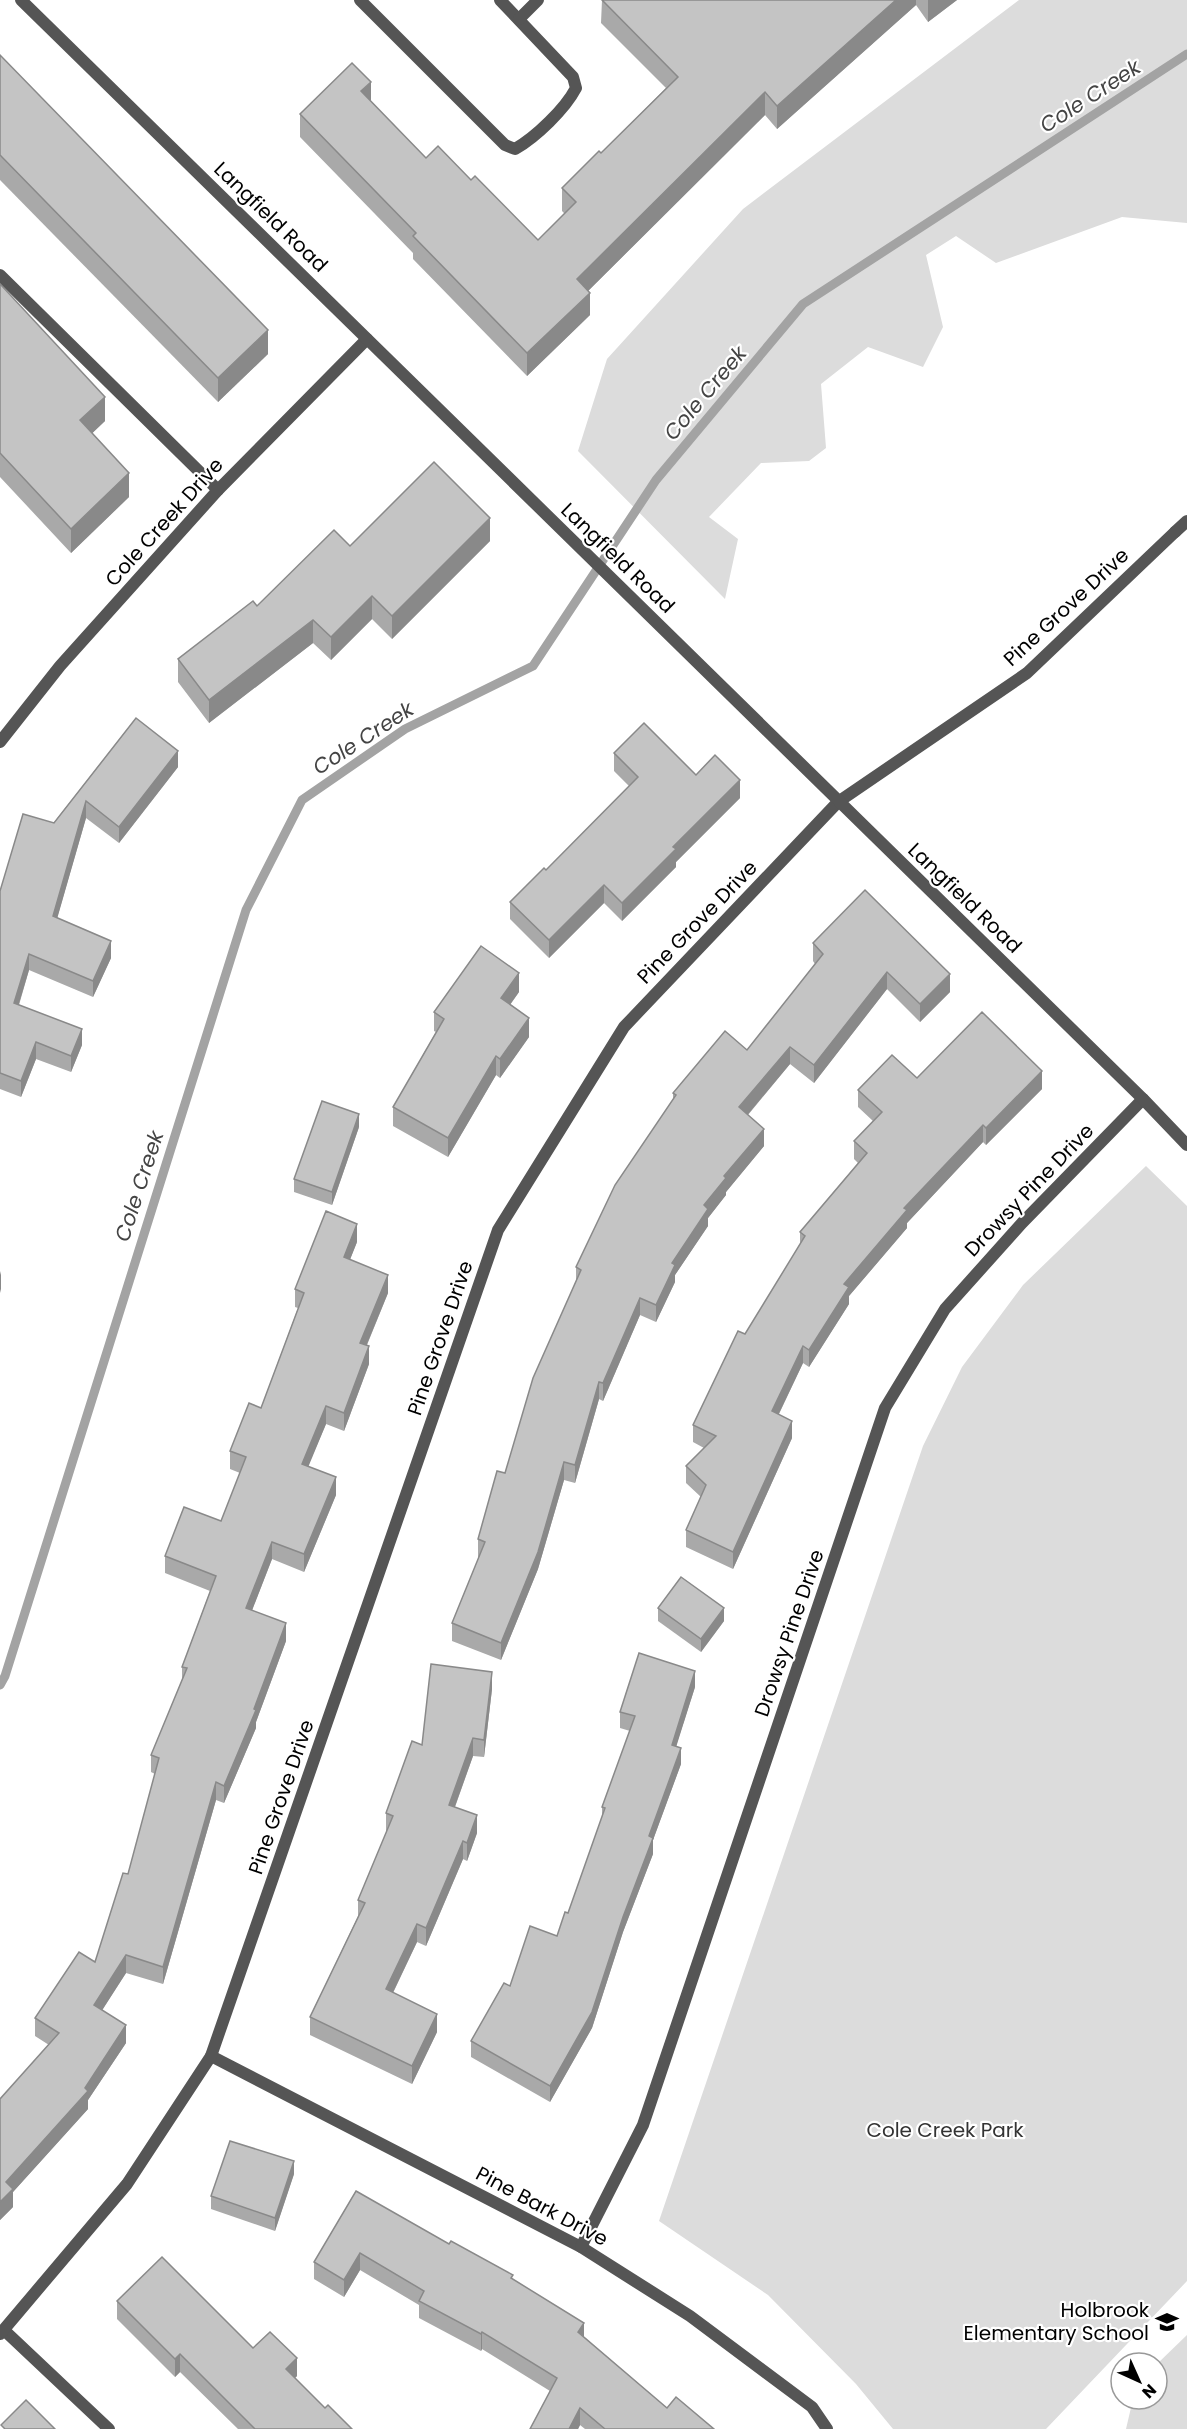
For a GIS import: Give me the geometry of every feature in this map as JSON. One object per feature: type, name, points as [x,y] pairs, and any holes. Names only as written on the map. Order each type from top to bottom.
[{"type":"street","name":"Langfield Road","points":[[21,0],[1143,1099],[1187,1145]]},
{"type":"street","points":[[360,0],[505,145],[515,149],[525,143],[570,100],[576,88],[573,77],[500,0]]},
{"type":"street","points":[[519,19],[538,0]]},
{"type":"street","points":[[0,275],[218,490]]},
{"type":"street","name":"Cole Creek Drive","points":[[0,742],[60,666],[218,490],[368,339]]},
{"type":"street","name":"Pine Grove Drive","points":[[2,2332],[127,2184],[211,2056],[498,1230],[624,1027],[838,802],[1027,674],[1187,521]]},
{"type":"street","name":"Drowsy Pine Drive","points":[[581,2247],[643,2125],[885,1408],[945,1308],[1022,1223],[1143,1099]]},
{"type":"street","name":"Pine Bark Drive","points":[[211,2056],[581,2247],[690,2316],[812,2407],[827,2429]]},
{"type":"street","points":[[2,2332],[109,2429]]},
{"type":"green space","points":[[1019,0],[1187,0],[1187,223],[1122,217],[996,263],[956,236],[926,255],[943,327],[923,367],[868,347],[821,384],[826,448],[809,461],[761,463],[709,517],[738,539],[725,599],[578,451],[607,359],[743,209]]},
{"type":"green space","name":"Cole Creek Park","points":[[1146,1166],[1187,1206],[1187,2281],[1120,2351],[1109,2351],[1109,2363],[1046,2429],[893,2429],[856,2384],[768,2295],[659,2221],[923,1446],[962,1367],[1023,1285]]},
{"type":"green space","points":[[1187,2335],[1187,2429],[1126,2429],[1130,2411],[1169,2411],[1169,2352]]},
{"type":"building","points":[[602,0],[896,0],[777,106],[765,92],[577,279],[590,293],[527,353],[413,236],[416,233],[300,114],[352,63],[371,82],[361,91],[426,158],[438,146],[471,180],[475,176],[538,240],[576,202],[562,188],[678,77]]},
{"type":"building","points":[[0,55],[268,330],[218,378],[0,155]]},
{"type":"building","points":[[0,284],[105,397],[80,420],[129,473],[71,529],[0,453]]},
{"type":"building","points":[[434,462],[490,518],[392,616],[372,596],[331,637],[313,620],[209,700],[178,659],[253,601],[257,606],[334,530],[350,546]]},
{"type":"building","points":[[136,718],[178,751],[119,827],[86,801],[53,916],[111,941],[93,981],[29,954],[14,1003],[82,1029],[71,1056],[36,1042],[21,1081],[0,1073],[0,891],[23,814],[54,823]]},
{"type":"building","points":[[644,723],[696,775],[715,755],[740,780],[673,847],[676,849],[622,903],[604,885],[549,940],[510,902],[544,868],[546,870],[638,777],[614,753]]},
{"type":"building","points":[[865,890],[950,974],[920,1004],[887,972],[814,1065],[790,1047],[739,1107],[764,1129],[724,1176],[726,1178],[704,1205],[708,1209],[672,1263],[675,1265],[656,1305],[640,1298],[603,1383],[599,1382],[575,1465],[564,1462],[538,1552],[501,1643],[452,1623],[485,1542],[478,1539],[497,1471],[505,1473],[533,1378],[581,1270],[576,1267],[615,1185],[676,1095],[673,1093],[725,1031],[747,1050],[823,954],[813,943]]},
{"type":"building","points":[[481,946],[519,973],[501,998],[529,1018],[500,1059],[496,1056],[448,1138],[393,1107],[444,1019],[434,1012]]},
{"type":"building","points":[[982,1012],[1042,1071],[986,1128],[983,1125],[904,1208],[907,1210],[844,1284],[849,1287],[809,1350],[803,1346],[772,1411],[792,1421],[733,1552],[686,1530],[706,1485],[686,1466],[716,1436],[693,1425],[738,1331],[745,1334],[805,1236],[800,1232],[867,1153],[854,1141],[882,1112],[858,1090],[892,1055],[917,1078]]},
{"type":"building","points":[[322,1101],[359,1114],[332,1192],[294,1179]]},
{"type":"building","points":[[326,1211],[357,1224],[344,1257],[388,1275],[360,1343],[369,1346],[344,1413],[326,1406],[302,1464],[336,1477],[304,1554],[272,1542],[246,1608],[286,1623],[254,1709],[256,1710],[224,1786],[216,1782],[163,1967],[126,1955],[94,2005],[126,2025],[85,2088],[88,2091],[6,2182],[13,2189],[0,2202],[0,2099],[59,2033],[35,2018],[79,1952],[95,1962],[123,1873],[128,1874],[159,1758],[151,1755],[187,1668],[182,1667],[216,1576],[165,1556],[184,1507],[221,1521],[246,1457],[230,1451],[249,1403],[261,1408],[304,1293],[295,1289]]},
{"type":"building","points":[[681,1577],[724,1608],[701,1639],[658,1608]]},
{"type":"building","points":[[639,1653],[695,1671],[672,1745],[681,1748],[649,1836],[653,1838],[623,1917],[592,2012],[550,2086],[471,2041],[504,1983],[510,1986],[530,1926],[557,1936],[565,1912],[568,1913],[605,1808],[602,1807],[635,1716],[620,1712]]},
{"type":"building","points":[[431,1664],[492,1672],[484,1740],[473,1738],[449,1805],[477,1815],[467,1843],[463,1841],[426,1928],[417,1924],[386,1989],[437,2014],[412,2066],[310,2017],[365,1903],[358,1900],[393,1816],[386,1813],[412,1741],[422,1745]]},
{"type":"building","points":[[230,2141],[294,2161],[275,2218],[211,2196]]},
{"type":"building","points":[[356,2191],[449,2244],[451,2241],[513,2275],[511,2278],[584,2323],[578,2332],[667,2408],[676,2397],[714,2429],[605,2429],[580,2408],[569,2429],[530,2429],[557,2378],[482,2332],[481,2334],[419,2301],[424,2291],[360,2253],[344,2280],[314,2262]]},
{"type":"building","points":[[162,2257],[253,2348],[270,2332],[297,2358],[286,2369],[325,2408],[328,2405],[352,2429],[255,2429],[180,2354],[175,2359],[117,2301]]},
{"type":"building","points":[[26,2400],[55,2429],[5,2429],[1,2425]]},
{"type":"waterway","name":"Cole Creek","points":[[0,1685],[5,1676],[246,910],[302,800],[405,729],[533,666],[656,480],[803,304],[1187,54]]},
{"type":"place","name":"Holbrook Elementary School","points":[[1167,2322]]}]
